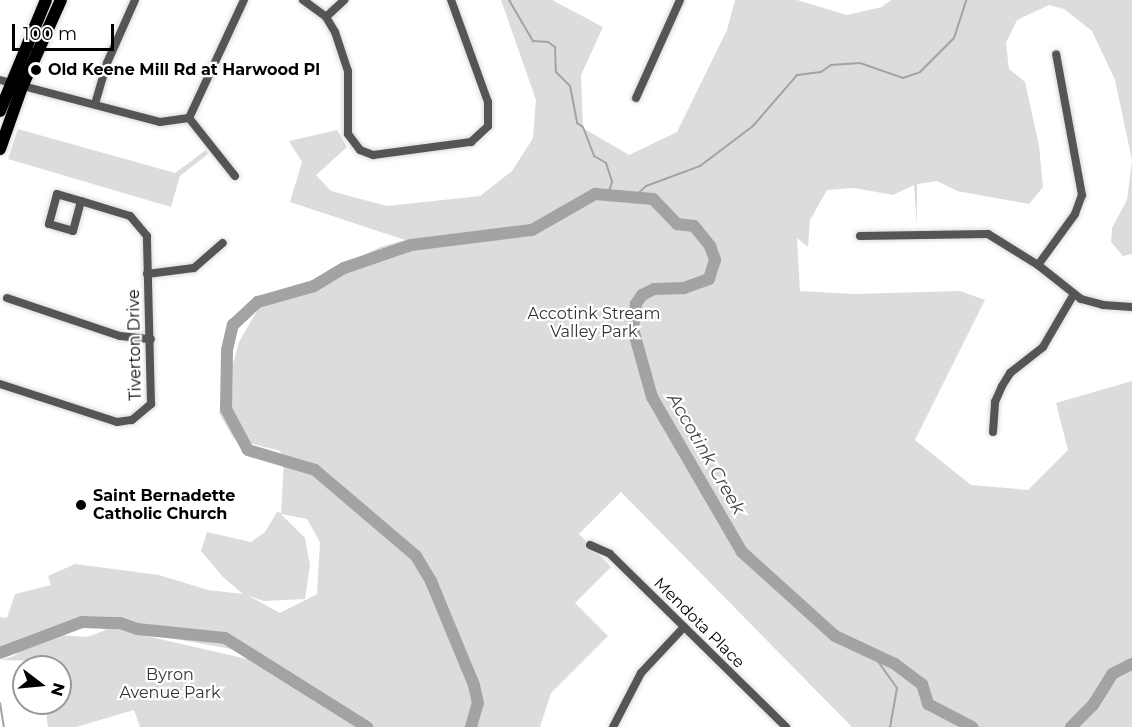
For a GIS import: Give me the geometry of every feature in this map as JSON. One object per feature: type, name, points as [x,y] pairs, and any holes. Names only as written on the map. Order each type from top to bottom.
[{"type":"main road","points":[[0,111],[46,0]]},
{"type":"main road","points":[[0,149],[10,84],[61,0]]},
{"type":"street","points":[[95,104],[108,63],[135,0]]},
{"type":"street","points":[[189,118],[244,0]]},
{"type":"street","points":[[303,0],[326,17],[346,61],[346,125],[354,145],[373,155],[463,144],[485,131],[490,112],[451,0]]},
{"type":"street","points":[[326,17],[344,0]]},
{"type":"street","points":[[636,98],[680,0]]},
{"type":"street","points":[[1038,265],[1075,214],[1082,195],[1056,54]]},
{"type":"street","points":[[10,84],[167,123],[189,118]]},
{"type":"street","points":[[189,118],[235,176]]},
{"type":"street","name":"Tiverton Drive","points":[[0,384],[117,422],[132,420],[151,404],[147,236],[138,221],[81,201],[57,194],[49,224],[73,231],[81,201]]},
{"type":"street","points":[[860,236],[982,232],[1003,240],[1074,294],[1103,306],[1132,307]]},
{"type":"street","points":[[147,274],[194,268],[223,243]]},
{"type":"street","points":[[993,432],[995,402],[1002,386],[1011,373],[1043,347],[1074,294]]},
{"type":"street","points":[[7,298],[120,336],[151,339]]},
{"type":"street","name":"Mendota Place","points":[[590,545],[610,554],[786,727]]},
{"type":"street","points":[[613,727],[641,673],[684,627]]},
{"type":"green space","name":"Accotink Stream Valley Park","points":[[501,0],[552,0],[603,27],[581,75],[583,128],[629,155],[677,132],[727,30],[735,0],[797,0],[847,15],[882,7],[891,0],[1132,0],[1132,160],[1115,80],[1092,31],[1064,9],[1049,5],[1017,20],[1006,43],[1009,69],[1025,82],[1039,145],[1043,187],[1029,204],[957,191],[937,181],[917,184],[917,226],[914,185],[893,195],[854,188],[827,190],[810,220],[808,247],[797,238],[800,291],[855,294],[960,291],[985,300],[915,440],[971,485],[1028,490],[1068,450],[1056,403],[1132,381],[1132,727],[852,727],[621,492],[579,534],[611,567],[575,603],[608,636],[551,693],[540,727],[140,727],[134,710],[76,727],[48,727],[46,715],[72,715],[72,655],[15,655],[26,646],[0,654],[0,617],[7,618],[15,594],[51,585],[48,576],[75,564],[159,575],[208,590],[243,594],[223,577],[201,551],[207,532],[251,542],[265,532],[277,512],[281,513],[284,460],[280,451],[234,439],[219,413],[239,342],[258,309],[380,247],[405,240],[290,202],[302,162],[289,141],[337,130],[347,147],[316,175],[331,191],[387,206],[480,196],[512,171],[533,138],[536,100]],"holes":[[[281,514],[307,519],[320,542],[317,594],[280,613],[249,596],[264,601],[305,599],[310,565],[305,538]],[[82,622],[106,630],[87,637],[47,634]],[[138,634],[243,651],[269,658],[247,659]]]},
{"type":"green space","points":[[18,129],[175,173],[206,150],[208,154],[180,176],[171,207],[8,159]]},
{"type":"green space","points":[[1132,160],[1132,254],[1123,256],[1111,242],[1112,228],[1127,200]]},
{"type":"waterway","points":[[509,0],[533,41],[548,42],[555,47],[556,72],[570,86],[577,123],[583,127],[594,156],[606,163],[612,182],[608,194]]},
{"type":"waterway","points":[[635,196],[646,186],[700,166],[753,126],[797,75],[821,72],[831,65],[860,63],[903,78],[920,72],[954,38],[966,0]]},
{"type":"waterway","name":"Accotink Creek","points":[[471,727],[478,703],[474,685],[431,581],[416,556],[315,470],[248,450],[226,409],[227,350],[233,325],[258,302],[314,286],[344,268],[411,245],[532,230],[595,194],[653,199],[677,224],[694,226],[710,246],[715,260],[709,279],[684,288],[654,289],[642,295],[636,304],[633,329],[652,397],[742,552],[835,636],[895,664],[922,684],[928,704],[972,727]]},
{"type":"waterway","name":"Accotink Creek","points":[[0,653],[82,622],[120,623],[137,629],[225,638],[367,727]]},
{"type":"waterway","points":[[872,653],[897,688],[890,727]]},
{"type":"waterway","name":"Accotink Creek","points":[[1071,727],[1093,705],[1112,674],[1132,664]]},
{"type":"waterway","points":[[0,703],[4,727]]},
{"type":"place","name":"Old Keene Mill Rd at Harwood Pl","points":[[36,70]]},
{"type":"place","name":"Saint Bernadette Catholic Church","points":[[81,505]]},
{"type":"park label","name":"Byron Avenue Park","points":[[170,684]]}]
